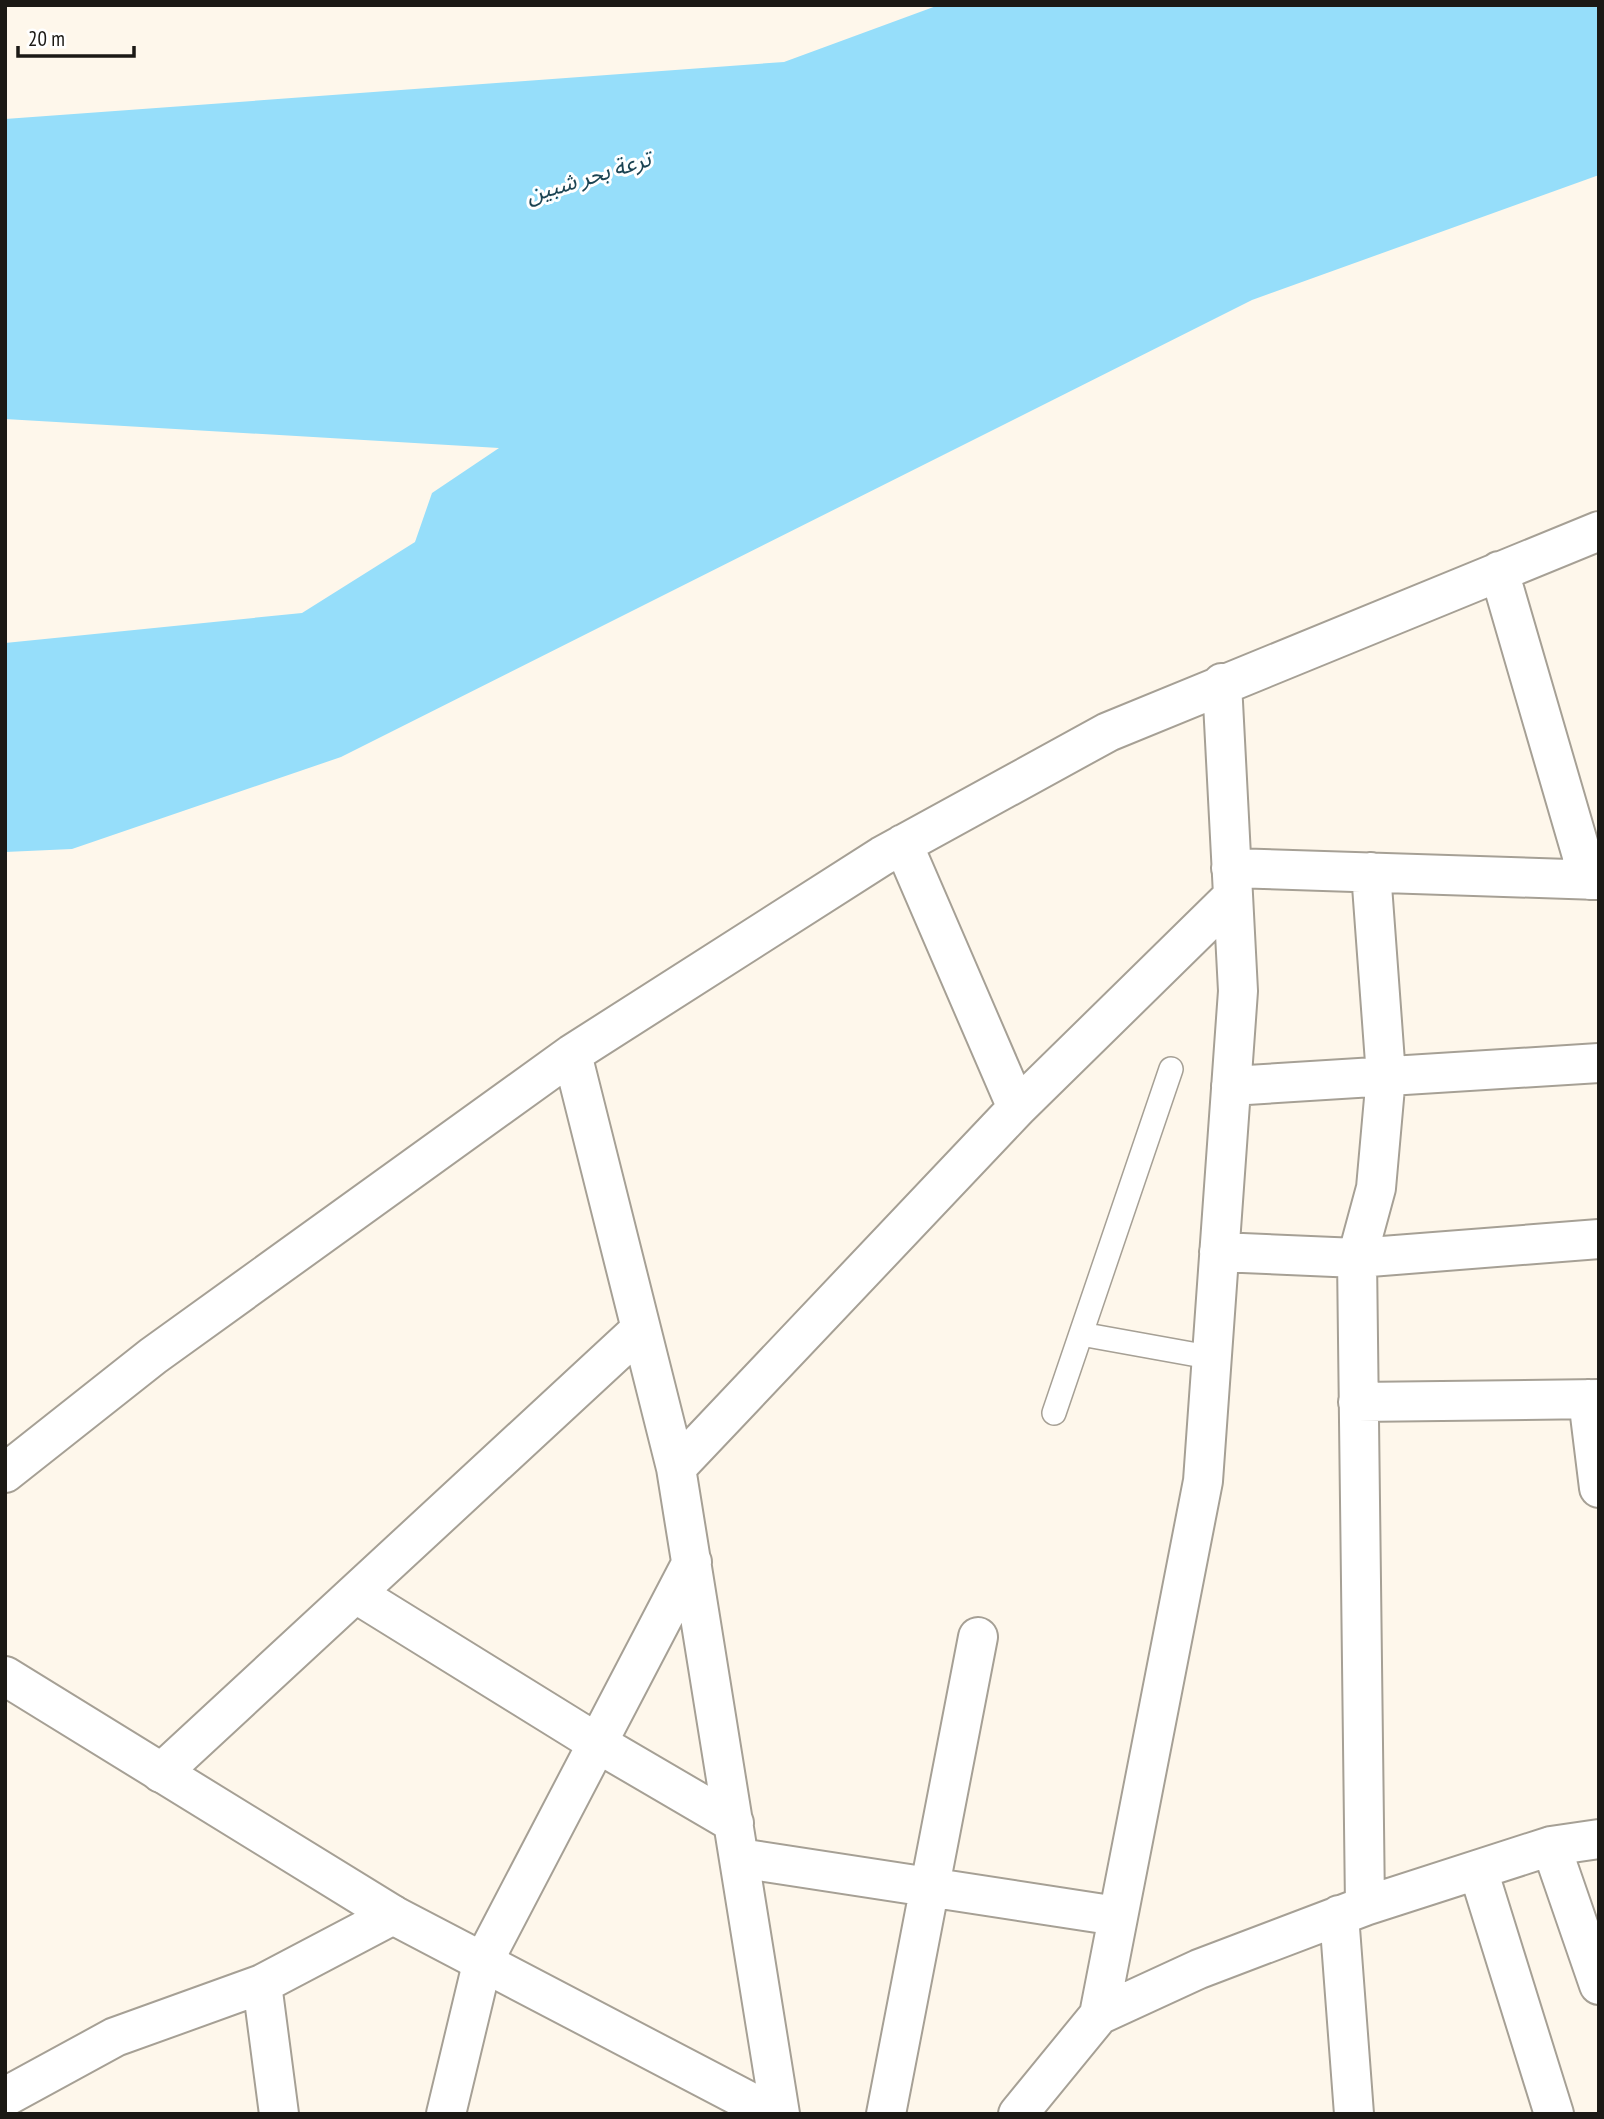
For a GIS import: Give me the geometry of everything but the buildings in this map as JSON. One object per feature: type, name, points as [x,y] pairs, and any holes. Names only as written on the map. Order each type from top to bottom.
[{"type":"street","points":[[5,1473],[153,1356],[572,1054],[903,844],[1108,732],[1222,683],[1599,531]]},
{"type":"street","points":[[676,1468],[1232,882],[1371,872],[1594,880],[1499,571]]},
{"type":"street","points":[[1099,2015],[1203,1481],[1214,1358],[1238,991],[1222,683]]},
{"type":"street","points":[[903,844],[1017,1108]]},
{"type":"street","points":[[1354,2114],[1352,1910],[1358,1402],[1357,1258],[1376,1188],[1386,1076],[1371,872]]},
{"type":"street","points":[[572,1054],[676,1468],[780,2114]]},
{"type":"street","points":[[1231,1086],[1599,1063]]},
{"type":"street","points":[[1219,1252],[1357,1258],[1599,1240]]},
{"type":"street","points":[[161,1773],[358,1595],[641,1329]]},
{"type":"street","points":[[1358,1402],[1593,1399],[1599,1488]]},
{"type":"street","points":[[446,2114],[482,1964],[692,1562]]},
{"type":"street","points":[[358,1595],[597,1743],[737,1841],[930,1886],[1117,1916]]},
{"type":"street","points":[[886,2114],[978,1637]]},
{"type":"street","points":[[5,1676],[393,1915],[482,1964],[773,2114]]},
{"type":"street","points":[[1018,2114],[1099,2015],[1199,1969],[1352,1910],[1551,1846],[1599,1839]]},
{"type":"street","points":[[1551,1846],[1599,1985]]},
{"type":"street","points":[[1478,1870],[1554,2114]]},
{"type":"street","points":[[5,2097],[115,2036],[262,1984],[393,1915]]},
{"type":"street","points":[[262,1984],[279,2114]]},
{"type":"lane","points":[[1054,1413],[1171,1069]]},
{"type":"lane","points":[[1081,1334],[1214,1358]]},
{"type":"water","name":"ترعة بحر شبين","points":[[939,5],[1599,5],[1599,175],[1252,300],[341,757],[72,849],[5,852],[5,643],[302,613],[415,542],[432,493],[499,448],[5,419],[5,119],[784,62]]}]
